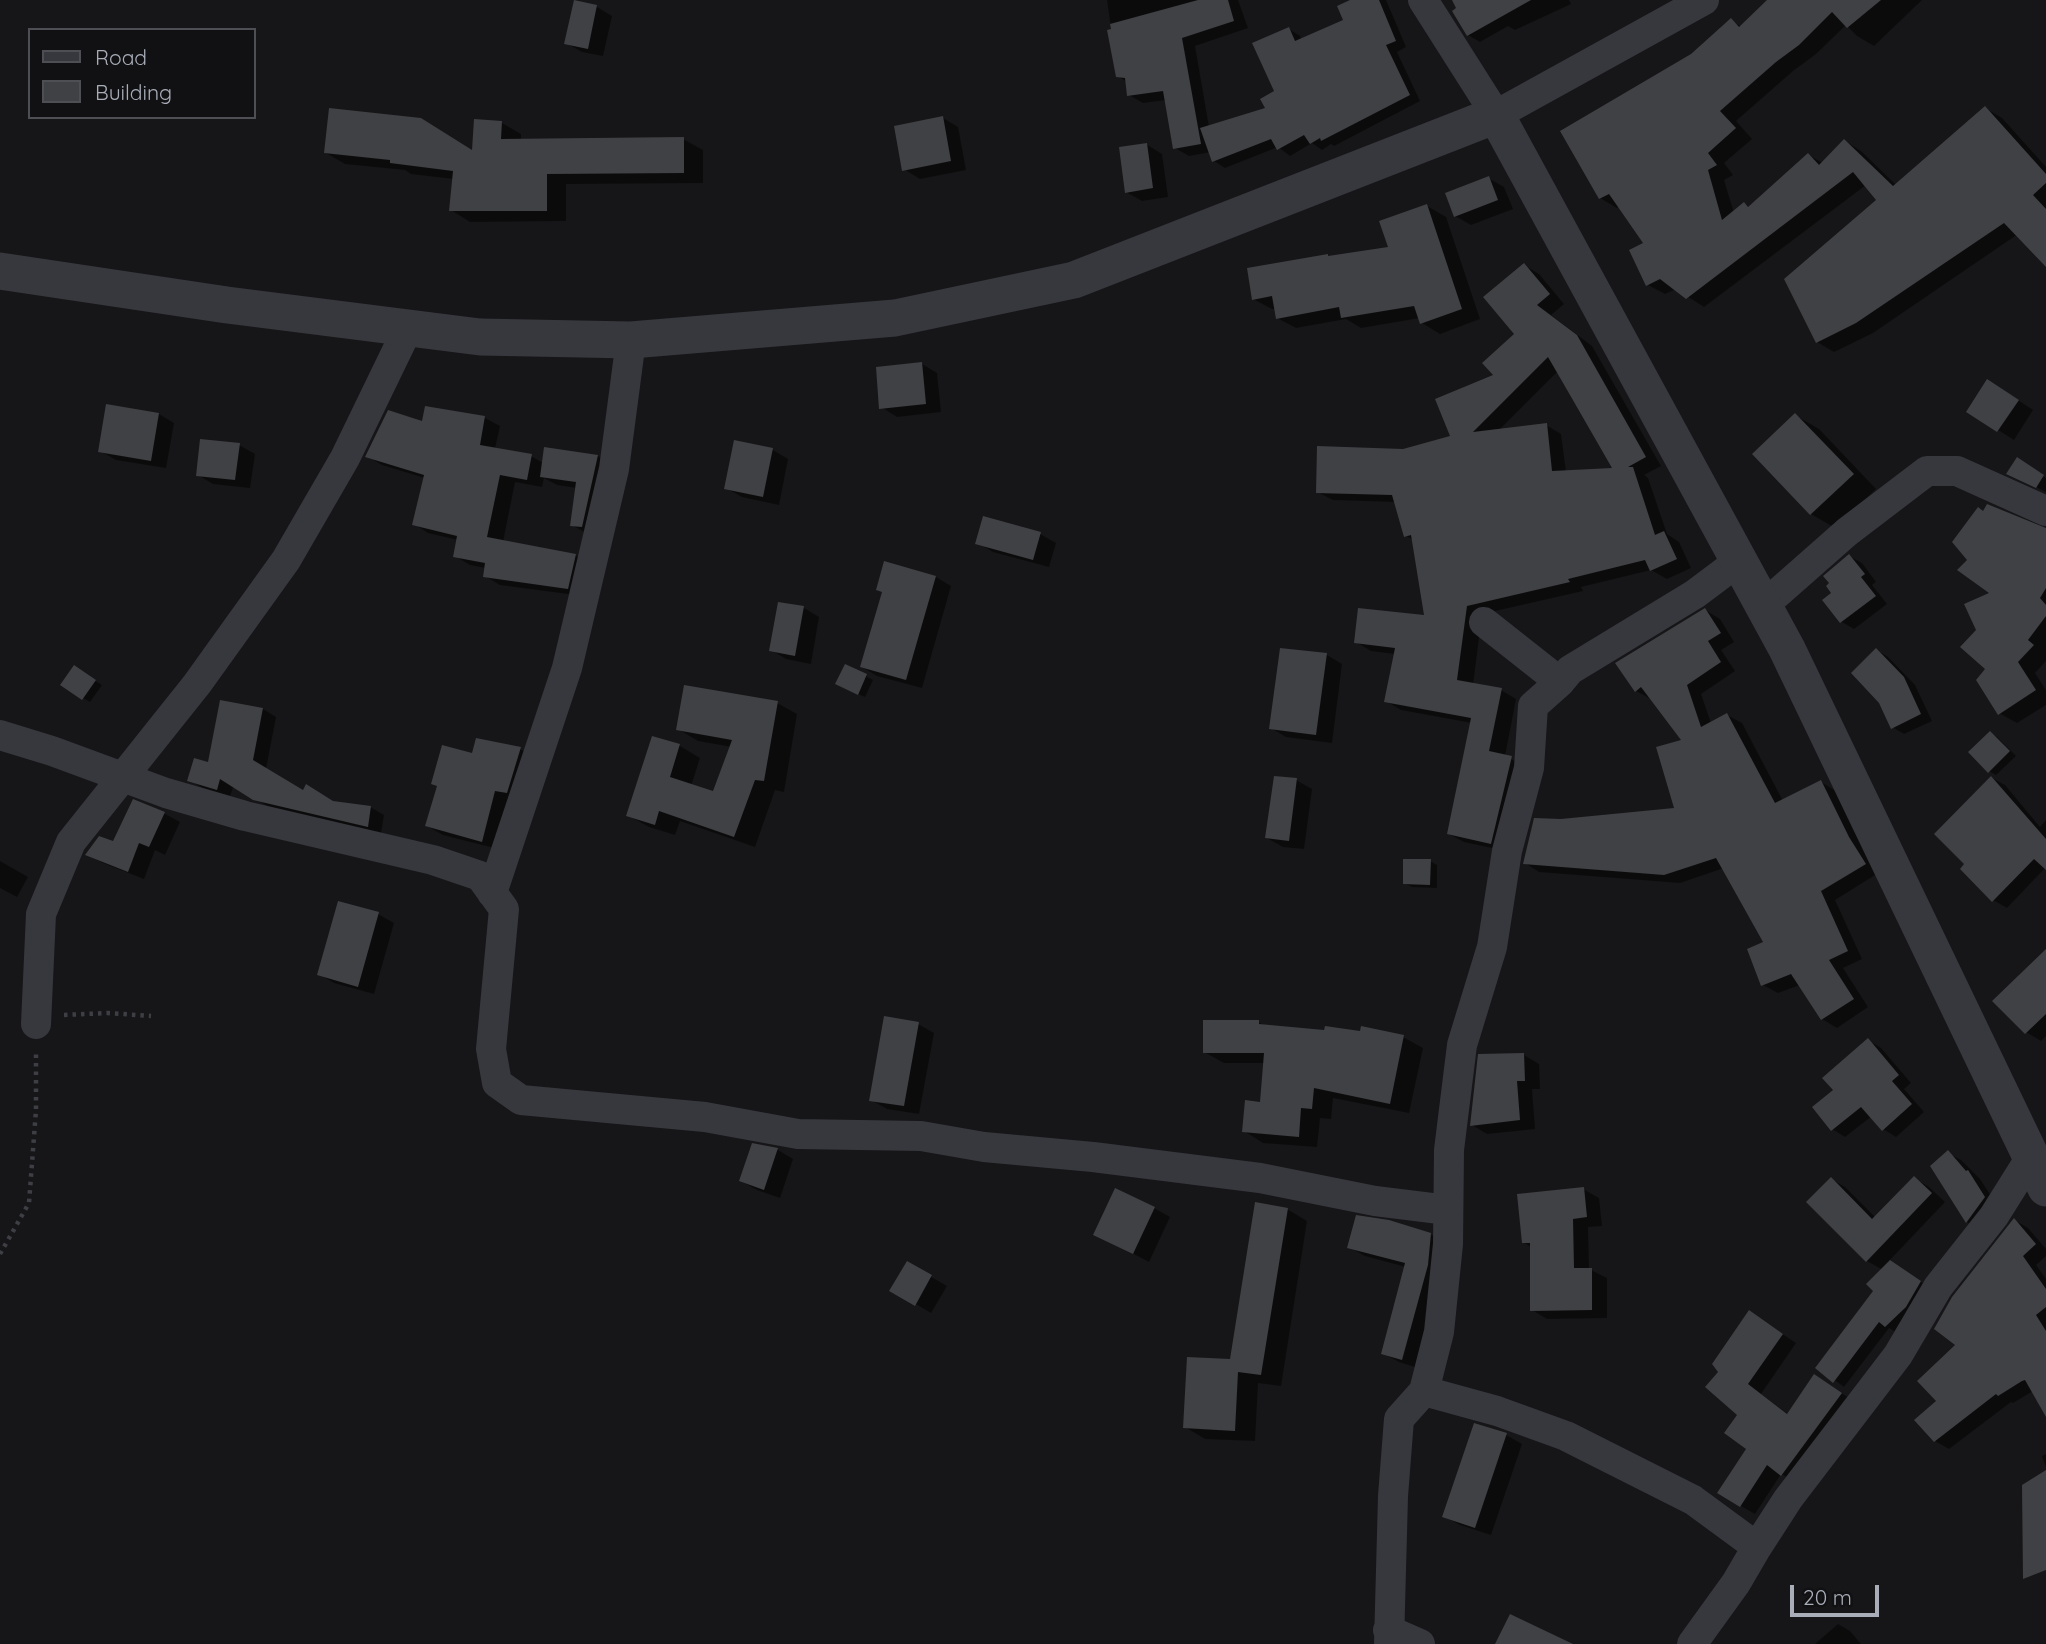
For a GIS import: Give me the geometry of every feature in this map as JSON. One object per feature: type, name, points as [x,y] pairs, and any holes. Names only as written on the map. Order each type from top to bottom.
[{"type":"street","points":[[1423,0],[1496,115],[1787,649],[2038,1173],[1994,1216],[1938,1287],[1898,1355],[1788,1499],[1736,1583],[1692,1644]]},
{"type":"street","points":[[0,271],[227,305],[480,337],[631,340],[895,318],[1074,280],[1496,115],[1704,0]]},
{"type":"street","points":[[36,1024],[41,914],[71,842],[197,684],[286,560],[345,458],[408,328]]},
{"type":"street","points":[[492,892],[567,668],[614,469],[631,340]]},
{"type":"street","points":[[1763,606],[1847,532],[1927,471],[1957,471],[2046,511]]},
{"type":"street","points":[[1420,1644],[1389,1637],[1393,1496],[1399,1419],[1424,1391],[1438,1332],[1448,1244],[1449,1150],[1462,1045],[1492,947],[1507,851],[1529,768],[1533,706],[1570,670],[1695,594],[1739,561]]},
{"type":"street","points":[[1484,622],[1560,682]]},
{"type":"street","points":[[0,735],[166,793],[245,816],[433,860],[480,876],[505,909],[491,1049],[497,1083],[521,1100],[705,1117],[798,1134],[921,1136],[984,1147],[1093,1157],[1260,1178],[1375,1201],[1448,1210]]},
{"type":"street","points":[[1424,1391],[1497,1410],[1566,1436],[1693,1500],[1758,1547]]},
{"type":"path","points":[[0,1254],[29,1203],[36,1110],[36,1024],[69,1013],[151,1016]]},
{"type":"building","points":[[574,0],[597,5],[588,49],[564,44]]},
{"type":"building","points":[[1198,0],[1228,0],[1234,21],[1182,38],[1201,144],[1173,149],[1163,91],[1127,96],[1125,78],[1116,77],[1107,30],[1111,29],[1110,24]]},
{"type":"building","points":[[1350,0],[1379,0],[1396,41],[1386,45],[1410,95],[1321,141],[1320,138],[1310,144],[1304,135],[1277,150],[1271,139],[1212,162],[1200,128],[1265,108],[1260,99],[1274,91],[1252,43],[1289,27],[1295,41],[1343,20],[1337,6]]},
{"type":"building","points":[[1452,0],[1531,0],[1467,36],[1452,11],[1456,8]]},
{"type":"building","points":[[1767,0],[1881,0],[1847,28],[1832,12],[1799,45],[1720,111],[1736,128],[1708,153],[1717,165],[1708,170],[1722,220],[1744,202],[1748,207],[1808,153],[1819,165],[1844,139],[1893,186],[1985,106],[2046,174],[2046,183],[2033,195],[2046,209],[2046,267],[2004,223],[1856,323],[1816,343],[1784,279],[1876,200],[1853,172],[1686,299],[1660,279],[1646,286],[1629,250],[1643,243],[1609,194],[1599,199],[1560,131],[1691,54],[1731,18],[1739,27]]},
{"type":"building","points":[[329,108],[421,118],[472,150],[474,119],[502,121],[501,139],[684,137],[684,173],[547,174],[547,211],[449,211],[453,171],[390,163],[390,160],[324,153]]},
{"type":"building","points":[[943,116],[951,161],[902,171],[894,126]]},
{"type":"building","points":[[1147,143],[1153,188],[1125,193],[1119,147]]},
{"type":"building","points":[[1489,176],[1498,200],[1454,217],[1445,193]]},
{"type":"building","points":[[1427,204],[1462,309],[1420,324],[1414,306],[1341,318],[1339,307],[1276,319],[1272,296],[1252,300],[1247,268],[1388,247],[1379,221]]},
{"type":"building","points":[[1524,263],[1550,294],[1537,305],[1577,335],[1646,457],[1628,467],[1633,467],[1655,535],[1664,531],[1677,559],[1650,571],[1645,560],[1568,579],[1570,582],[1467,606],[1457,680],[1502,688],[1489,751],[1512,756],[1491,844],[1447,834],[1471,718],[1384,702],[1395,648],[1354,643],[1358,608],[1424,615],[1411,535],[1404,537],[1392,495],[1316,493],[1317,446],[1403,449],[1450,436],[1435,399],[1493,375],[1482,363],[1514,334],[1483,297]],"holes":[[[1548,357],[1612,468],[1552,471],[1547,423],[1473,432]]]},
{"type":"building","points":[[922,362],[926,404],[879,409],[876,367]]},
{"type":"building","points":[[1987,379],[2019,400],[1997,432],[1966,412]]},
{"type":"building","points":[[106,404],[159,413],[151,461],[98,452]]},
{"type":"building","points":[[425,406],[485,416],[480,445],[532,454],[527,480],[500,475],[487,537],[576,554],[568,589],[483,577],[485,563],[453,557],[457,536],[412,525],[424,475],[365,457],[388,410],[422,421]]},
{"type":"building","points":[[1795,413],[1854,474],[1810,515],[1752,454]]},
{"type":"building","points":[[200,439],[240,443],[235,480],[196,476]]},
{"type":"building","points":[[734,440],[773,448],[763,497],[724,489]]},
{"type":"building","points":[[544,447],[598,455],[582,527],[570,526],[576,482],[540,477]]},
{"type":"building","points":[[2017,457],[2044,475],[2036,488],[2006,474]]},
{"type":"building","points":[[1987,504],[2046,528],[2046,588],[2040,598],[2046,605],[2046,616],[2028,640],[2034,645],[2018,662],[2036,690],[1998,715],[1976,680],[1985,669],[1960,647],[1976,630],[1964,604],[1989,593],[1957,570],[1967,560],[1952,542],[1978,507],[1983,511]]},
{"type":"building","points":[[983,516],[1041,532],[1033,560],[975,544]]},
{"type":"building","points":[[1849,554],[1865,574],[1861,577],[1876,596],[1840,623],[1822,600],[1831,593],[1826,586],[1829,583],[1823,576]]},
{"type":"building","points":[[884,561],[936,576],[906,680],[860,667],[882,592],[876,590]]},
{"type":"building","points":[[778,602],[804,606],[795,656],[769,651]]},
{"type":"building","points":[[1705,608],[1721,633],[1708,641],[1721,662],[1687,685],[1701,727],[1727,713],[1775,803],[1821,780],[1849,837],[1866,864],[1821,891],[1848,951],[1829,960],[1854,999],[1821,1020],[1791,974],[1761,986],[1747,949],[1763,942],[1716,858],[1664,875],[1523,864],[1534,818],[1561,819],[1674,808],[1656,747],[1681,740],[1641,687],[1635,692],[1615,663]]},
{"type":"building","points":[[1280,648],[1327,653],[1316,735],[1269,729]]},
{"type":"building","points":[[1876,648],[1904,677],[1921,714],[1891,729],[1879,703],[1851,673]]},
{"type":"building","points":[[845,664],[867,674],[858,695],[835,684]]},
{"type":"building","points":[[74,665],[96,680],[82,700],[60,685]]},
{"type":"building","points":[[684,685],[778,701],[764,781],[755,780],[734,837],[659,811],[655,825],[626,816],[652,736],[680,744],[670,777],[713,791],[732,740],[676,730]]},
{"type":"building","points":[[220,700],[263,708],[253,760],[303,790],[306,784],[333,801],[371,806],[368,827],[253,800],[220,779],[217,790],[187,781],[194,758],[208,762]]},
{"type":"building","points":[[1990,731],[2010,751],[1988,773],[1968,752]]},
{"type":"building","points":[[476,738],[521,747],[507,793],[495,791],[482,842],[425,826],[437,786],[431,784],[442,745],[472,753]]},
{"type":"building","points":[[1274,776],[1297,778],[1289,841],[1265,838]]},
{"type":"building","points":[[1991,776],[2046,839],[2046,870],[2034,859],[1992,902],[1960,869],[1964,864],[1934,834]]},
{"type":"building","points":[[133,799],[165,812],[149,847],[139,843],[128,872],[85,855],[99,836],[113,841]]},
{"type":"building","points":[[1403,859],[1431,859],[1430,885],[1403,884]]},
{"type":"building","points":[[338,901],[379,912],[358,987],[317,975]]},
{"type":"building","points":[[2046,949],[2046,1014],[2025,1034],[1992,1001]]},
{"type":"building","points":[[884,1016],[919,1022],[904,1106],[869,1101]]},
{"type":"building","points":[[1203,1020],[1259,1020],[1259,1024],[1324,1030],[1325,1026],[1360,1031],[1361,1026],[1404,1035],[1390,1104],[1314,1088],[1312,1109],[1301,1108],[1299,1137],[1242,1132],[1245,1100],[1260,1102],[1264,1053],[1203,1053]]},
{"type":"building","points":[[1868,1038],[1899,1075],[1892,1081],[1912,1104],[1882,1131],[1861,1107],[1831,1131],[1812,1107],[1833,1090],[1822,1078]]},
{"type":"building","points":[[1524,1053],[1525,1081],[1517,1081],[1520,1120],[1470,1126],[1478,1054]]},
{"type":"building","points":[[752,1143],[778,1148],[764,1190],[739,1181]]},
{"type":"building","points":[[1948,1150],[1966,1171],[1968,1170],[1985,1197],[1966,1223],[1930,1166]]},
{"type":"building","points":[[1914,1176],[1932,1193],[1866,1262],[1806,1202],[1831,1177],[1872,1219]]},
{"type":"building","points":[[1584,1187],[1587,1217],[1573,1219],[1574,1268],[1592,1268],[1592,1310],[1530,1311],[1530,1243],[1522,1243],[1517,1194]]},
{"type":"building","points":[[1115,1188],[1155,1207],[1133,1254],[1093,1235]]},
{"type":"building","points":[[1255,1202],[1288,1208],[1261,1375],[1238,1372],[1235,1431],[1183,1428],[1187,1357],[1230,1359]]},
{"type":"building","points":[[1356,1215],[1389,1220],[1431,1233],[1428,1265],[1402,1360],[1381,1354],[1405,1263],[1347,1248]]},
{"type":"building","points":[[2014,1218],[2036,1244],[2023,1256],[2046,1289],[2046,1307],[2036,1315],[2046,1331],[2046,1417],[2025,1380],[1998,1396],[1996,1394],[1934,1442],[1914,1420],[1936,1401],[1917,1381],[1955,1345],[1934,1329],[1952,1297]]},
{"type":"building","points":[[1890,1260],[1921,1281],[1906,1307],[1885,1327],[1879,1322],[1833,1383],[1815,1368],[1873,1291],[1866,1284]]},
{"type":"building","points":[[907,1261],[932,1275],[915,1306],[889,1291]]},
{"type":"building","points":[[1749,1310],[1783,1334],[1748,1384],[1787,1414],[1814,1374],[1842,1393],[1781,1476],[1767,1465],[1740,1507],[1717,1493],[1746,1449],[1724,1433],[1737,1415],[1705,1387],[1718,1372],[1712,1364]]},
{"type":"building","points":[[1474,1423],[1507,1433],[1475,1528],[1442,1517]]},
{"type":"building","points":[[2046,1470],[2046,1570],[2023,1579],[2022,1485]]},
{"type":"building","points":[[1510,1614],[1573,1644],[1495,1644]]}]
